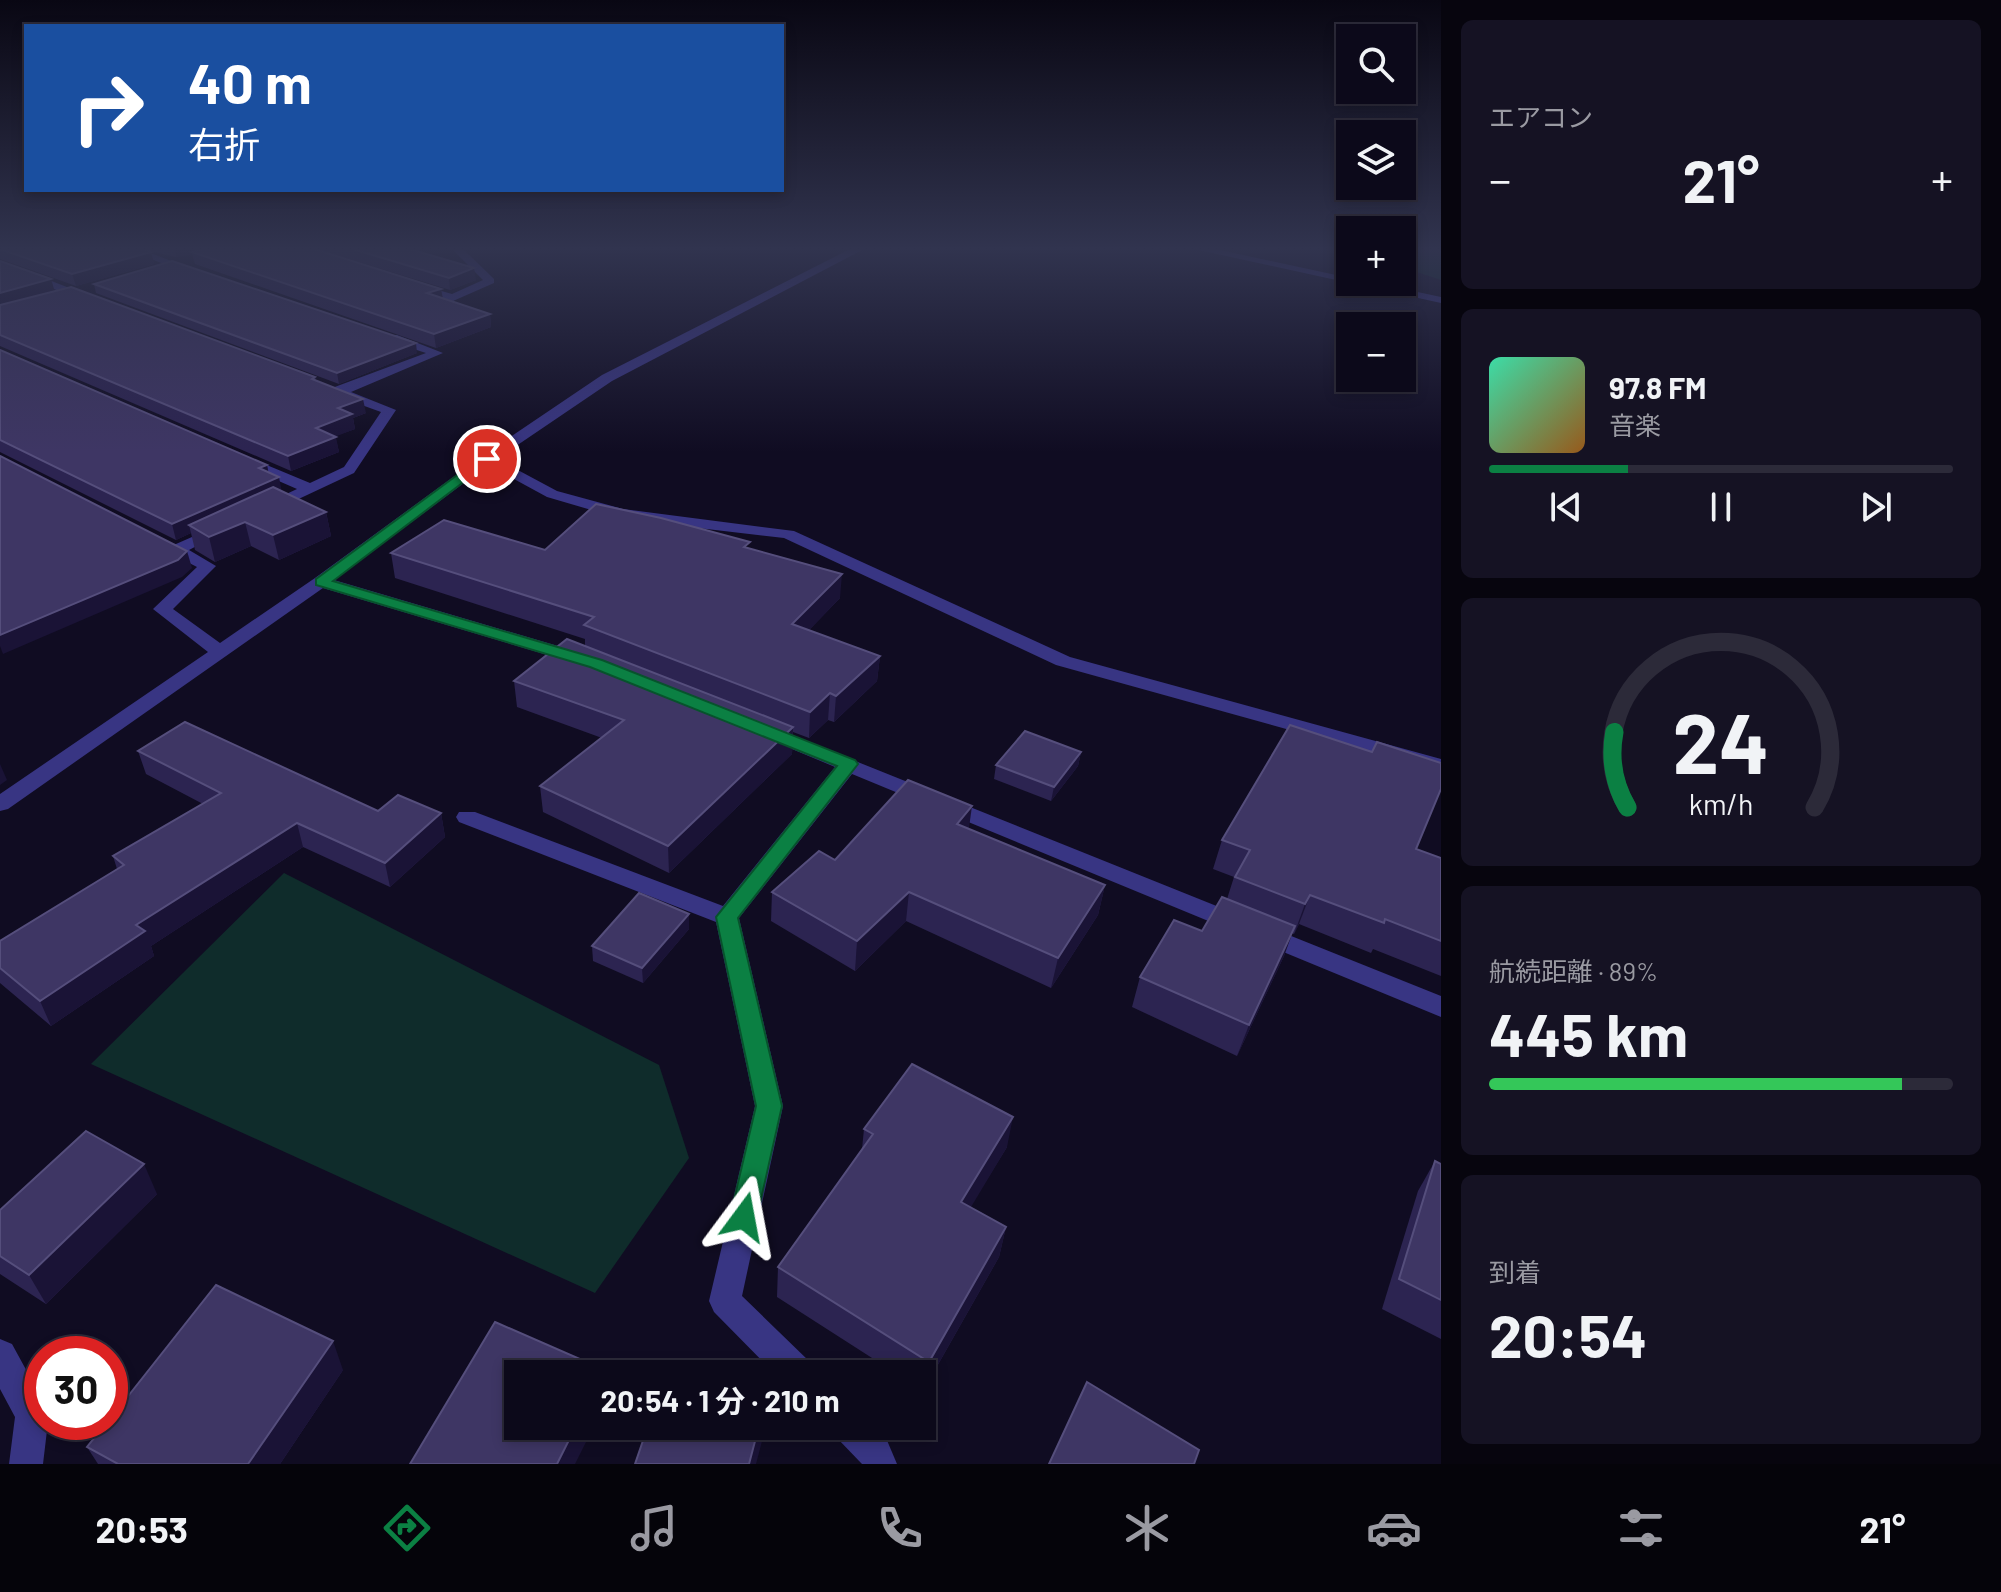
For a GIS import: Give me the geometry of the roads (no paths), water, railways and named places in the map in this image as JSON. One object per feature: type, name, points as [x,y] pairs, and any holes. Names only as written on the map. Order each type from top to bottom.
[{"type":"street","points":[[0,804],[321,582],[487,459],[607,378],[729,315]]},
{"type":"street","points":[[339,392],[437,353],[378,333]]},
{"type":"street","points":[[256,513],[349,470],[389,410],[324,386]]},
{"type":"street","points":[[225,452],[310,489]]},
{"type":"street","points":[[487,459],[552,494],[622,514],[788,534],[1063,661],[1441,766]]},
{"type":"street","points":[[175,550],[229,525]]},
{"type":"street","points":[[148,536],[208,566],[162,609],[220,652]]},
{"type":"street","points":[[321,582],[596,663]]},
{"type":"street","points":[[745,723],[1441,1007]]},
{"type":"street","points":[[727,917],[849,764]]},
{"type":"street","points":[[467,817],[727,917]]},
{"type":"street","points":[[727,917],[769,1106],[725,1301],[784,1360]]},
{"type":"street","points":[[0,1355],[32,1415],[26,1464]]},
{"type":"street","points":[[864,1440],[874,1450],[880,1464]]}]
